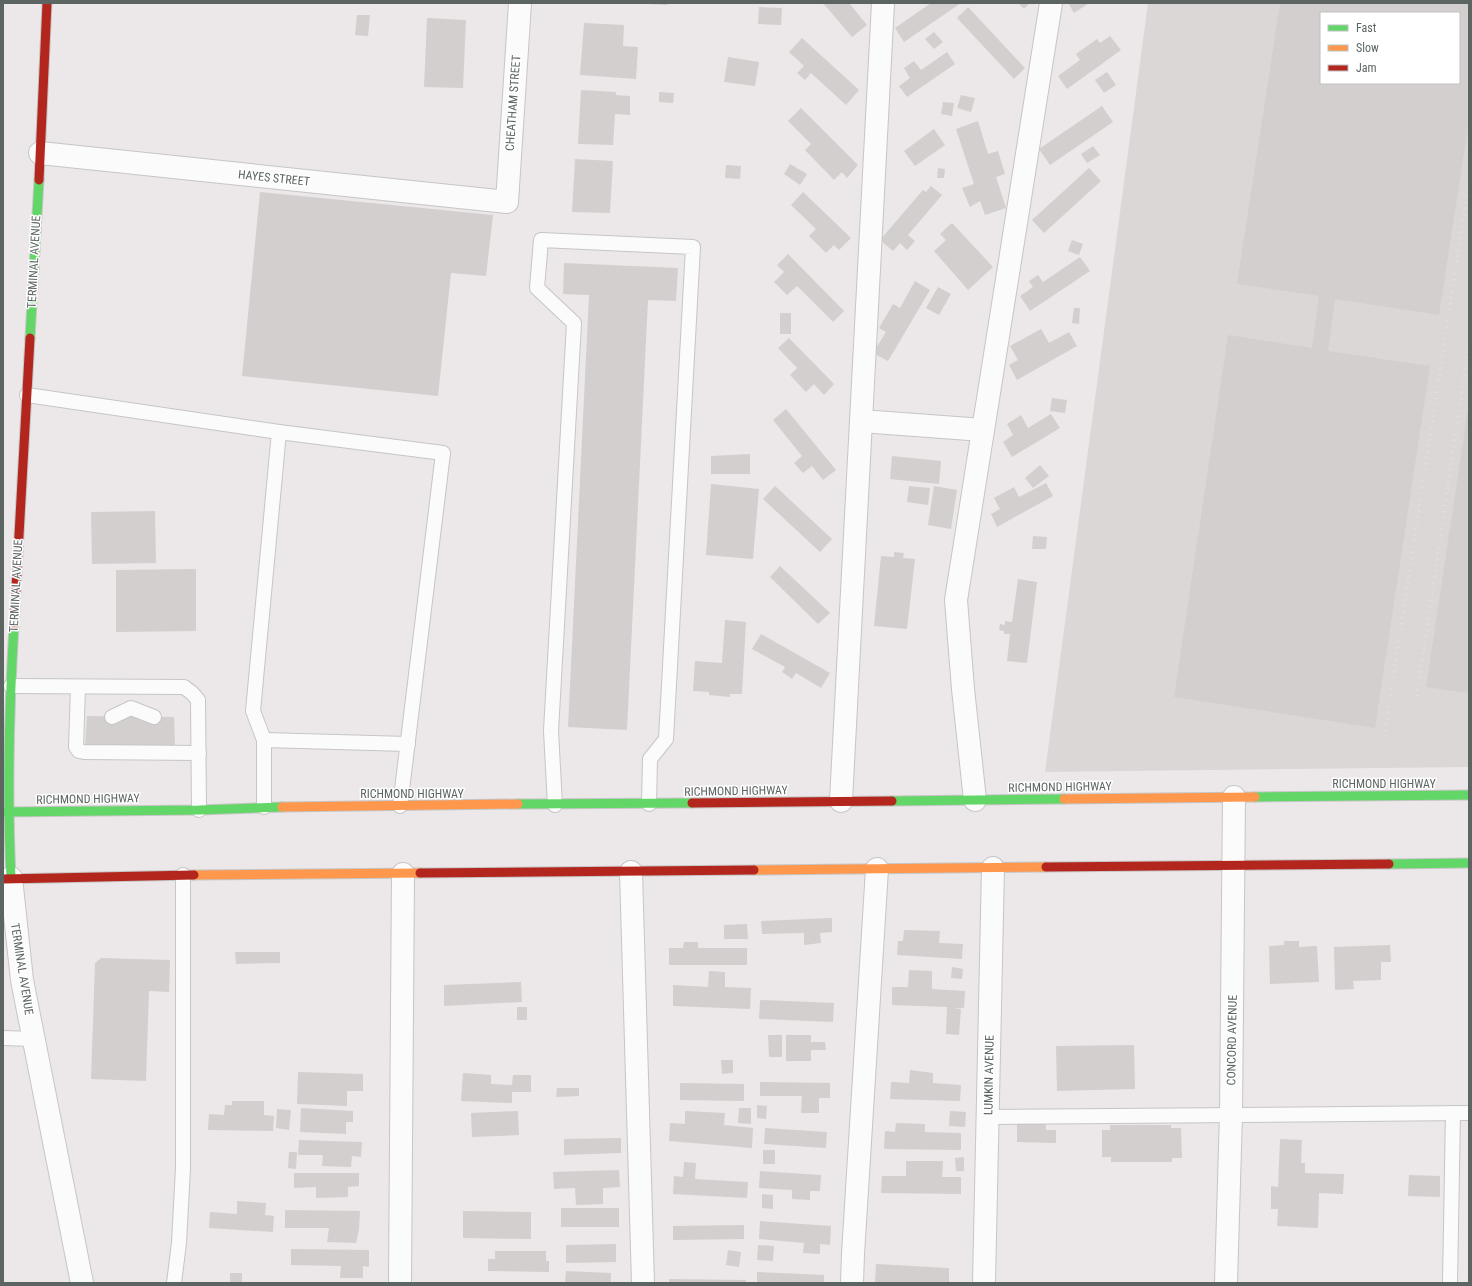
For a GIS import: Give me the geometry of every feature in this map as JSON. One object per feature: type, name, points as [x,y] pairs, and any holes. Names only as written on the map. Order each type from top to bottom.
[{"type":"main road","name":"TERMINAL AVENUE","points":[[7,878],[6,812],[11,686],[9,593],[27,395],[47,3]]},
{"type":"main road","name":"RICHMOND HIGHWAY","points":[[6,812],[200,810],[264,807],[1469,795]]},
{"type":"main road","points":[[7,878],[1469,862]]},
{"type":"street","name":"CHEATHAM STREET","points":[[507,202],[520,3]]},
{"type":"street","points":[[840,801],[883,3]]},
{"type":"street","points":[[975,800],[963,689],[956,600],[1050,3]]},
{"type":"street","name":"HAYES STREET","points":[[40,153],[507,202]]},
{"type":"street","points":[[861,421],[983,430]]},
{"type":"street","name":"CONCORD AVENUE","points":[[1226,1283],[1231,1114],[1234,797]]},
{"type":"street","name":"LUMKIN AVENUE","points":[[984,1283],[993,868]]},
{"type":"street","points":[[852,1283],[877,869]]},
{"type":"street","points":[[630,872],[643,1283]]},
{"type":"street","points":[[400,1283],[403,874]]},
{"type":"street","name":"TERMINAL AVENUE","points":[[7,878],[10,938],[22,980],[82,1283]]},
{"type":"lane","points":[[555,805],[551,731],[574,323],[537,288],[541,240],[693,247],[666,739],[650,759],[649,804]]},
{"type":"lane","points":[[27,395],[279,432],[443,453],[400,806]]},
{"type":"lane","points":[[264,807],[264,740],[253,711],[279,432]]},
{"type":"lane","points":[[11,686],[184,687],[198,700],[200,810]]},
{"type":"lane","points":[[78,687],[76,747],[78,751],[199,753]]},
{"type":"lane","points":[[130,687],[131,708]]},
{"type":"lane","points":[[112,716],[131,708],[154,717]]},
{"type":"lane","points":[[264,740],[408,744]]},
{"type":"lane","points":[[110,746],[131,753],[154,745]]},
{"type":"lane","points":[[174,1283],[183,1168],[182,876]]},
{"type":"lane","points":[[3,1038],[34,1039]]},
{"type":"lane","points":[[1450,1283],[1453,1113]]},
{"type":"lane","points":[[988,1117],[1469,1113]]},
{"type":"shaded area","points":[[1148,3],[1469,3],[1469,767],[1045,772]]},
{"type":"building","points":[[648,3],[668,3],[667,5]]},
{"type":"building","points":[[823,3],[849,3],[867,25],[852,37]]},
{"type":"building","points":[[931,3],[961,3],[904,42],[895,28]]},
{"type":"building","points":[[1018,3],[1030,3],[1024,9]]},
{"type":"building","points":[[1068,3],[1089,3],[1074,13]]},
{"type":"building","points":[[1280,3],[1469,3],[1469,121],[1439,315],[1335,299],[1328,351],[1430,366],[1375,728],[1174,697],[1228,335],[1312,348],[1319,296],[1237,284]]},
{"type":"building","points":[[759,7],[782,8],[781,25],[758,24]]},
{"type":"building","points":[[968,7],[1025,68],[1014,79],[957,18]]},
{"type":"building","points":[[357,15],[370,15],[368,36],[355,35]]},
{"type":"building","points":[[427,18],[466,20],[463,88],[424,87]]},
{"type":"building","points":[[584,23],[624,25],[623,46],[638,47],[636,79],[580,75]]},
{"type":"building","points":[[934,32],[943,42],[934,49],[925,39]]},
{"type":"building","points":[[1110,36],[1121,50],[1067,89],[1058,76],[1080,60],[1076,54],[1097,39],[1100,43]]},
{"type":"building","points":[[802,38],[859,90],[846,105],[811,73],[805,80],[797,73],[804,66],[789,52]]},
{"type":"building","points":[[947,52],[955,64],[907,97],[899,86],[910,78],[904,68],[914,61],[921,70]]},
{"type":"building","points":[[728,57],[759,62],[755,86],[724,82]]},
{"type":"building","points":[[1107,72],[1116,85],[1104,93],[1095,80]]},
{"type":"building","points":[[581,90],[616,92],[616,95],[630,96],[630,115],[615,114],[613,145],[578,144]]},
{"type":"building","points":[[659,92],[674,93],[673,103],[659,102]]},
{"type":"building","points":[[961,95],[975,98],[971,112],[957,108]]},
{"type":"building","points":[[943,102],[954,103],[952,116],[941,114]]},
{"type":"building","points":[[1102,106],[1113,122],[1050,165],[1039,149]]},
{"type":"building","points":[[801,108],[858,165],[847,178],[842,172],[834,180],[805,150],[811,144],[788,121]]},
{"type":"building","points":[[978,121],[988,154],[998,151],[1005,174],[996,177],[1006,208],[985,215],[980,201],[970,207],[962,188],[974,184],[956,129]]},
{"type":"building","points":[[934,129],[945,145],[915,166],[904,151]]},
{"type":"building","points":[[1093,146],[1100,155],[1087,163],[1081,154]]},
{"type":"building","points":[[575,159],[613,161],[610,213],[572,212]]},
{"type":"building","points":[[790,164],[807,174],[800,185],[784,174]]},
{"type":"building","points":[[726,165],[741,166],[740,179],[725,178]]},
{"type":"building","points":[[938,168],[945,169],[944,178],[937,178]]},
{"type":"building","points":[[1089,168],[1101,181],[1044,233],[1032,220]]},
{"type":"building","points":[[931,186],[942,195],[908,235],[915,241],[907,250],[900,243],[893,251],[880,240],[923,190],[926,192]]},
{"type":"building","points":[[260,192],[493,215],[486,276],[451,273],[438,396],[242,376]]},
{"type":"building","points":[[803,192],[851,238],[839,250],[834,245],[826,253],[809,236],[816,229],[791,205]]},
{"type":"building","points":[[952,223],[993,267],[968,290],[934,251],[946,240],[940,234]]},
{"type":"building","points":[[1072,240],[1083,244],[1079,255],[1068,251]]},
{"type":"building","points":[[788,254],[844,311],[833,322],[797,286],[787,295],[774,282],[784,272],[777,265]]},
{"type":"building","points":[[1080,257],[1090,271],[1030,311],[1020,296],[1033,287],[1029,281],[1038,275],[1043,282]]},
{"type":"building","points":[[564,263],[678,268],[676,301],[648,300],[627,730],[568,727],[589,295],[563,294]]},
{"type":"building","points":[[915,281],[930,290],[888,361],[873,353],[886,332],[879,328],[893,304],[900,308]]},
{"type":"building","points":[[938,287],[951,294],[939,315],[926,308]]},
{"type":"building","points":[[1074,308],[1080,308],[1079,324],[1072,323]]},
{"type":"building","points":[[780,313],[791,313],[791,334],[780,334]]},
{"type":"building","points":[[1041,329],[1049,343],[1069,332],[1077,346],[1017,380],[1009,365],[1018,360],[1010,346]]},
{"type":"building","points":[[789,338],[834,384],[824,395],[814,384],[806,392],[790,375],[797,368],[778,348]]},
{"type":"building","points":[[1052,398],[1067,400],[1065,413],[1050,411]]},
{"type":"building","points":[[786,409],[836,470],[823,480],[812,466],[803,473],[794,463],[802,456],[773,420]]},
{"type":"building","points":[[1469,409],[1469,693],[1426,687]]},
{"type":"building","points":[[1051,414],[1060,428],[1012,457],[1003,442],[1013,435],[1007,424],[1021,415],[1028,428]]},
{"type":"building","points":[[750,454],[750,474],[711,474],[711,456]]},
{"type":"building","points":[[892,456],[941,461],[939,484],[890,479]]},
{"type":"building","points":[[1040,465],[1049,476],[1033,488],[1025,478]]},
{"type":"building","points":[[1046,483],[1053,496],[997,527],[991,514],[1000,509],[994,498],[1014,487],[1019,497]]},
{"type":"building","points":[[711,484],[759,489],[753,559],[706,555]]},
{"type":"building","points":[[775,486],[832,539],[820,552],[763,499]]},
{"type":"building","points":[[909,486],[930,488],[928,505],[907,502]]},
{"type":"building","points":[[934,486],[957,490],[951,529],[928,525]]},
{"type":"building","points":[[155,511],[156,563],[92,564],[91,512]]},
{"type":"building","points":[[1033,536],[1047,537],[1046,549],[1032,549]]},
{"type":"building","points":[[894,552],[904,553],[903,558],[915,559],[907,629],[874,626],[881,556],[894,557]]},
{"type":"building","points":[[780,566],[830,613],[818,624],[770,577]]},
{"type":"building","points":[[196,569],[196,631],[116,632],[116,570]]},
{"type":"building","points":[[1018,579],[1037,582],[1027,663],[1007,661],[1010,634],[1004,634],[1004,631],[999,630],[1000,624],[1005,625],[1005,621],[1012,622]]},
{"type":"building","points":[[725,620],[746,622],[742,694],[730,694],[730,697],[709,695],[709,692],[693,691],[695,661],[722,663]]},
{"type":"building","points":[[761,634],[830,673],[821,688],[796,673],[792,679],[782,672],[785,667],[752,649]]},
{"type":"building","points":[[87,716],[174,717],[175,745],[85,745]]},
{"type":"building","points":[[832,918],[832,932],[820,933],[821,943],[804,945],[804,933],[762,934],[761,921]]},
{"type":"building","points":[[747,924],[748,939],[724,939],[724,925]]},
{"type":"building","points":[[904,930],[940,931],[939,943],[963,944],[962,959],[897,955],[898,941],[903,941]]},
{"type":"building","points":[[1284,941],[1299,941],[1299,947],[1317,946],[1319,982],[1270,984],[1269,946],[1284,945]]},
{"type":"building","points":[[684,942],[698,942],[698,948],[747,948],[747,965],[669,965],[669,948],[683,948]]},
{"type":"building","points":[[1390,945],[1391,962],[1381,962],[1381,980],[1353,981],[1354,989],[1335,990],[1334,947]]},
{"type":"building","points":[[235,952],[280,952],[280,963],[236,964]]},
{"type":"building","points":[[101,958],[170,960],[169,992],[149,991],[146,1081],[91,1079],[95,963]]},
{"type":"building","points":[[952,967],[963,969],[962,979],[951,978]]},
{"type":"building","points":[[909,970],[932,971],[932,989],[965,991],[964,1008],[954,1008],[961,1009],[959,1035],[946,1034],[947,1007],[892,1005],[892,987],[908,987]]},
{"type":"building","points":[[709,971],[725,972],[725,987],[751,988],[750,1009],[673,1006],[673,985],[708,987]]},
{"type":"building","points":[[521,982],[522,1002],[444,1006],[444,985]]},
{"type":"building","points":[[760,1000],[834,1003],[833,1022],[759,1019]]},
{"type":"building","points":[[517,1007],[527,1007],[527,1020],[517,1020]]},
{"type":"building","points":[[768,1035],[782,1035],[782,1057],[769,1057]]},
{"type":"building","points":[[786,1035],[811,1035],[811,1042],[825,1042],[826,1050],[811,1050],[811,1061],[786,1061]]},
{"type":"building","points":[[1134,1045],[1135,1089],[1057,1091],[1056,1046]]},
{"type":"building","points":[[721,1060],[733,1060],[733,1073],[722,1074]]},
{"type":"building","points":[[910,1070],[933,1073],[933,1083],[961,1085],[960,1101],[890,1099],[891,1082],[909,1083]]},
{"type":"building","points":[[298,1072],[363,1074],[363,1091],[347,1091],[347,1106],[297,1104]]},
{"type":"building","points":[[463,1073],[491,1075],[491,1084],[512,1085],[513,1075],[531,1075],[531,1092],[512,1092],[512,1103],[461,1101]]},
{"type":"building","points":[[760,1082],[830,1083],[830,1098],[819,1098],[819,1113],[801,1113],[802,1096],[760,1096]]},
{"type":"building","points":[[680,1083],[744,1084],[744,1101],[680,1100]]},
{"type":"building","points":[[557,1088],[579,1088],[579,1096],[556,1097]]},
{"type":"building","points":[[232,1101],[264,1101],[264,1115],[274,1116],[273,1131],[208,1130],[209,1114],[224,1115],[225,1105],[232,1105]]},
{"type":"building","points":[[757,1105],[767,1106],[766,1119],[757,1118]]},
{"type":"building","points":[[301,1108],[353,1111],[353,1122],[346,1122],[346,1134],[300,1132]]},
{"type":"building","points":[[739,1108],[751,1108],[751,1124],[738,1123]]},
{"type":"building","points":[[277,1109],[291,1110],[289,1130],[276,1128]]},
{"type":"building","points":[[518,1111],[519,1135],[472,1137],[471,1113]]},
{"type":"building","points":[[685,1111],[725,1113],[724,1125],[753,1128],[752,1148],[669,1141],[670,1123],[685,1124]]},
{"type":"building","points":[[950,1111],[966,1112],[965,1127],[949,1126]]},
{"type":"building","points":[[1017,1122],[1046,1123],[1046,1130],[1056,1130],[1056,1143],[1017,1142]]},
{"type":"building","points":[[896,1123],[925,1124],[925,1132],[961,1133],[961,1150],[884,1149],[885,1131],[895,1132]]},
{"type":"building","points":[[1110,1125],[1171,1125],[1171,1128],[1181,1128],[1182,1158],[1172,1158],[1172,1162],[1111,1162],[1111,1157],[1102,1157],[1102,1130],[1110,1130]]},
{"type":"building","points":[[765,1128],[827,1132],[826,1148],[764,1144]]},
{"type":"building","points":[[621,1138],[621,1153],[564,1155],[564,1139]]},
{"type":"building","points":[[1280,1139],[1302,1140],[1301,1163],[1305,1163],[1305,1173],[1344,1174],[1343,1194],[1319,1193],[1318,1228],[1277,1226],[1278,1209],[1271,1209],[1271,1186],[1278,1187]]},
{"type":"building","points":[[299,1140],[362,1142],[361,1157],[352,1156],[351,1167],[322,1166],[323,1155],[298,1155]]},
{"type":"building","points":[[763,1150],[775,1150],[775,1164],[763,1164]]},
{"type":"building","points":[[289,1152],[297,1152],[296,1169],[288,1168]]},
{"type":"building","points":[[964,1157],[964,1171],[956,1171],[955,1158]]},
{"type":"building","points":[[906,1161],[943,1161],[942,1177],[961,1177],[961,1194],[881,1193],[882,1176],[906,1176]]},
{"type":"building","points":[[684,1162],[696,1163],[695,1179],[748,1182],[747,1198],[673,1194],[674,1176],[683,1177]]},
{"type":"building","points":[[619,1170],[620,1187],[603,1188],[603,1204],[576,1205],[575,1188],[554,1189],[553,1172]]},
{"type":"building","points":[[760,1171],[821,1175],[820,1191],[810,1191],[810,1200],[792,1199],[792,1190],[759,1188]]},
{"type":"building","points":[[294,1173],[359,1173],[359,1186],[348,1187],[348,1197],[316,1198],[316,1187],[294,1188]]},
{"type":"building","points":[[1409,1175],[1440,1176],[1440,1197],[1408,1196]]},
{"type":"building","points":[[762,1194],[773,1195],[773,1209],[762,1208]]},
{"type":"building","points":[[237,1201],[266,1203],[265,1215],[274,1216],[273,1232],[209,1228],[210,1212],[237,1214]]},
{"type":"building","points":[[561,1208],[619,1208],[619,1227],[561,1227]]},
{"type":"building","points":[[285,1210],[360,1211],[359,1229],[356,1243],[327,1242],[329,1228],[285,1228]]},
{"type":"building","points":[[463,1211],[531,1212],[531,1239],[463,1238]]},
{"type":"building","points":[[760,1221],[831,1226],[830,1245],[820,1244],[820,1254],[803,1253],[804,1243],[759,1239]]},
{"type":"building","points":[[744,1225],[744,1239],[673,1240],[673,1226]]},
{"type":"building","points":[[616,1244],[616,1262],[566,1263],[566,1245]]},
{"type":"building","points":[[758,1245],[774,1246],[773,1261],[757,1260]]},
{"type":"building","points":[[291,1249],[369,1250],[369,1267],[363,1266],[363,1278],[340,1278],[341,1266],[291,1265]]},
{"type":"building","points":[[728,1250],[741,1252],[739,1267],[726,1265]]},
{"type":"building","points":[[495,1251],[546,1251],[546,1261],[549,1261],[549,1272],[488,1271],[488,1259],[495,1259]]},
{"type":"building","points":[[876,1264],[949,1268],[949,1283],[875,1283]]},
{"type":"building","points":[[566,1271],[611,1273],[611,1283],[565,1283]]},
{"type":"building","points":[[757,1272],[824,1275],[824,1283],[757,1283]]},
{"type":"building","points":[[230,1273],[242,1273],[242,1283],[230,1283]]},
{"type":"building","points":[[669,1279],[746,1280],[746,1283],[669,1283]]},
{"type":"railway","points":[[1385,731],[1469,181]]},
{"type":"railway","points":[[1416,702],[1469,342]]},
{"type":"traffic: fast","points":[[30,338],[39,180]]},
{"type":"traffic: fast","points":[[11,878],[9,751],[14,625]]},
{"type":"traffic: fast","points":[[1255,797],[1469,795]]},
{"type":"traffic: fast","points":[[892,801],[1064,799]]},
{"type":"traffic: fast","points":[[518,804],[692,803]]},
{"type":"traffic: fast","points":[[3,812],[199,810],[282,807]]},
{"type":"traffic: fast","points":[[1389,864],[1469,863]]},
{"type":"traffic: slow","points":[[1064,799],[1255,797]]},
{"type":"traffic: slow","points":[[282,807],[518,804]]},
{"type":"traffic: slow","points":[[754,870],[1046,867]]},
{"type":"traffic: slow","points":[[194,875],[420,873]]},
{"type":"traffic: jam","points":[[39,180],[47,3]]},
{"type":"traffic: jam","points":[[14,625],[30,338]]},
{"type":"traffic: jam","points":[[692,803],[892,801]]},
{"type":"traffic: jam","points":[[1046,867],[1389,864]]},
{"type":"traffic: jam","points":[[420,873],[754,870]]},
{"type":"traffic: jam","points":[[3,879],[194,875]]}]
